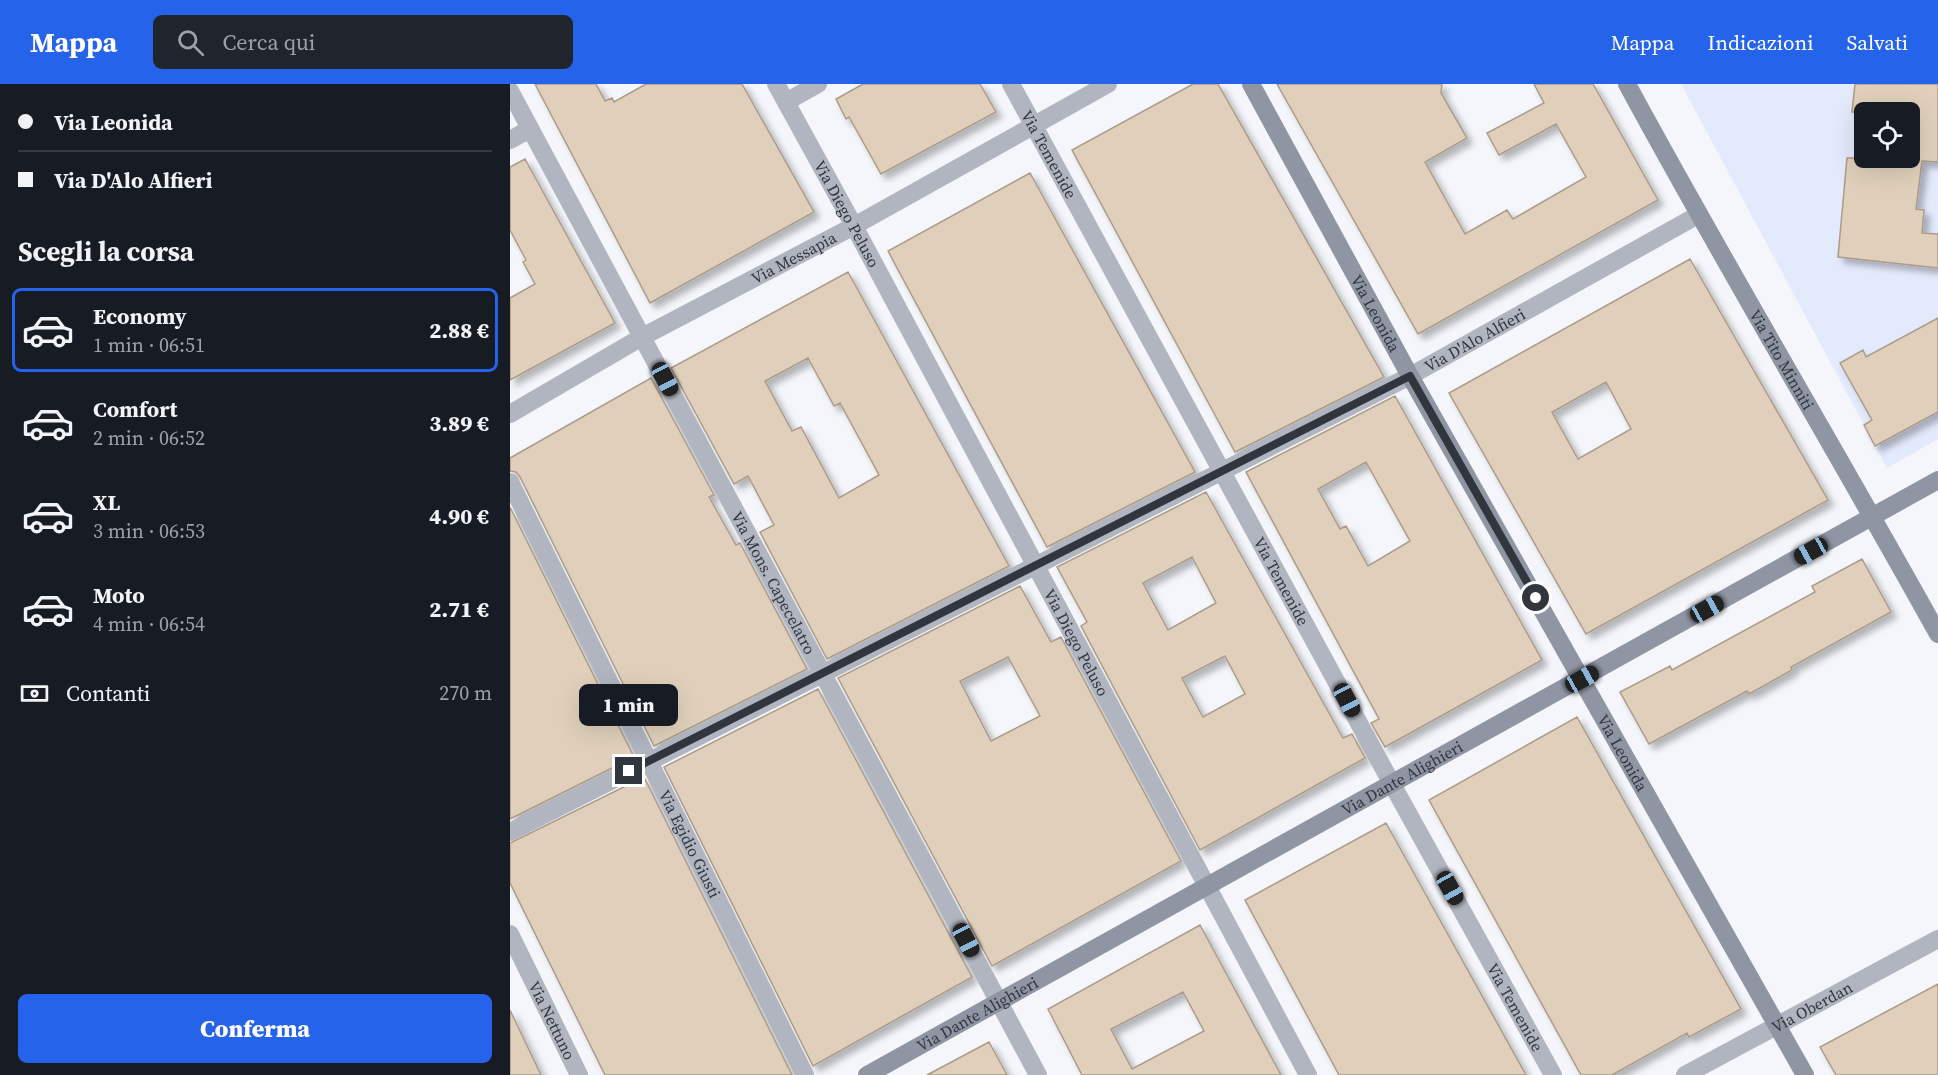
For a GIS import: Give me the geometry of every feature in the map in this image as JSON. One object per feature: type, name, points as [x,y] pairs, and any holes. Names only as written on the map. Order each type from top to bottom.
[{"type":"street","name":"Via Diego Peluso","points":[[776,84],[1308,1075]]},
{"type":"street","points":[[786,102],[818,84]]},
{"type":"street","name":"Via Temenide","points":[[1011,84],[1553,1075]]},
{"type":"street","name":"Via Messapia","points":[[510,414],[642,337],[854,226],[1108,84]]},
{"type":"street","name":"Via Leonida","points":[[1251,84],[1410,376],[1805,1075]]},
{"type":"street","name":"Via Tito Minniti","points":[[1627,84],[1698,215],[1873,516],[1938,634]]},
{"type":"street","name":"Via Mons. Capecelatro","points":[[510,91],[1038,1075]]},
{"type":"street","points":[[510,140],[530,129]]},
{"type":"street","name":"Via D'Alo Alfieri","points":[[510,832],[1410,376],[1698,215]]},
{"type":"street","name":"Via Dante Alighieri","points":[[867,1075],[1938,480]]},
{"type":"street","name":"Via Egidio Giusti","points":[[510,482],[805,1075]]},
{"type":"street","name":"Via Nettuno","points":[[510,934],[579,1075]]},
{"type":"street","name":"Via Oberdan","points":[[1685,1075],[1938,939]]},
{"type":"shaded area","points":[[1681,84],[1938,84],[1938,439],[1887,468]]},
{"type":"building","points":[[535,84],[596,84],[605,101],[612,98],[614,102],[646,84],[742,84],[814,212],[650,303]]},
{"type":"building","points":[[863,84],[980,84],[996,112],[881,174],[849,117],[846,119],[836,99]]},
{"type":"building","points":[[1193,84],[1218,84],[1384,377],[1235,452],[1072,150]]},
{"type":"building","points":[[1277,84],[1442,84],[1441,93],[1467,138],[1425,162],[1465,234],[1507,210],[1513,219],[1586,177],[1556,124],[1499,155],[1487,133],[1544,103],[1534,84],[1593,84],[1658,200],[1418,334]]},
{"type":"building","points":[[1855,84],[1938,84],[1938,162],[1922,161],[1916,209],[1924,210],[1922,233],[1938,234],[1938,268],[1838,257],[1847,158],[1854,158],[1854,168],[1920,168],[1920,102],[1854,102],[1854,112],[1852,112]]},
{"type":"building","points":[[525,159],[615,323],[510,380],[510,298],[535,284],[523,262],[526,260],[510,230],[510,167]]},
{"type":"building","points":[[1030,173],[1195,472],[1047,547],[888,251]]},
{"type":"building","points":[[1690,259],[1828,500],[1586,634],[1449,393]],"holes":[[[1606,382],[1631,429],[1578,459],[1552,412]]]},
{"type":"building","points":[[848,272],[1009,566],[827,659],[760,532],[774,525],[748,476],[734,484],[671,368]],"holes":[[[808,358],[834,406],[840,403],[879,475],[839,498],[801,427],[792,431],[765,381]]]},
{"type":"building","points":[[1938,318],[1938,412],[1875,446],[1864,425],[1872,420],[1840,363],[1863,350],[1866,357]]},
{"type":"building","points":[[651,378],[714,495],[709,497],[736,545],[740,543],[807,669],[654,746],[520,477],[516,472],[510,471],[510,458]]},
{"type":"building","points":[[1395,396],[1542,660],[1385,747],[1371,723],[1379,719],[1246,472]],"holes":[[[1366,462],[1410,541],[1368,566],[1346,526],[1340,529],[1318,489]]]},
{"type":"building","points":[[1206,492],[1343,738],[1352,734],[1365,758],[1200,850],[1081,626],[1087,622],[1057,567]],"holes":[[[1192,557],[1216,603],[1168,630],[1143,583]],[[1225,656],[1245,694],[1203,717],[1182,678]]]},
{"type":"building","points":[[510,507],[634,757],[510,819]]},
{"type":"building","points":[[1862,559],[1891,612],[1791,667],[1792,670],[1749,694],[1747,691],[1649,744],[1620,692],[1670,666],[1672,670],[1815,592],[1812,586]]},
{"type":"building","points":[[1020,586],[1051,642],[1061,637],[1181,861],[992,966],[838,678]],"holes":[[[1008,657],[1040,716],[991,741],[960,681]]]},
{"type":"building","points":[[818,689],[972,977],[813,1066],[664,767]]},
{"type":"building","points":[[1577,717],[1741,1009],[1689,1037],[1687,1033],[1612,1075],[1581,1075],[1429,800]]},
{"type":"building","points":[[644,777],[792,1075],[605,1075],[510,883],[510,843]]},
{"type":"building","points":[[1386,823],[1526,1075],[1339,1075],[1245,900]]},
{"type":"building","points":[[1200,925],[1281,1075],[1082,1075],[1048,1009]],"holes":[[[1183,992],[1204,1031],[1132,1069],[1111,1029]]]},
{"type":"building","points":[[1938,984],[1938,1075],[1836,1075],[1820,1047]]},
{"type":"building","points":[[510,1010],[541,1075],[510,1075]]},
{"type":"building","points":[[989,1042],[1007,1075],[927,1075]]},
{"type":"route","points":[[629,771],[1410,376],[1536,598]]}]
